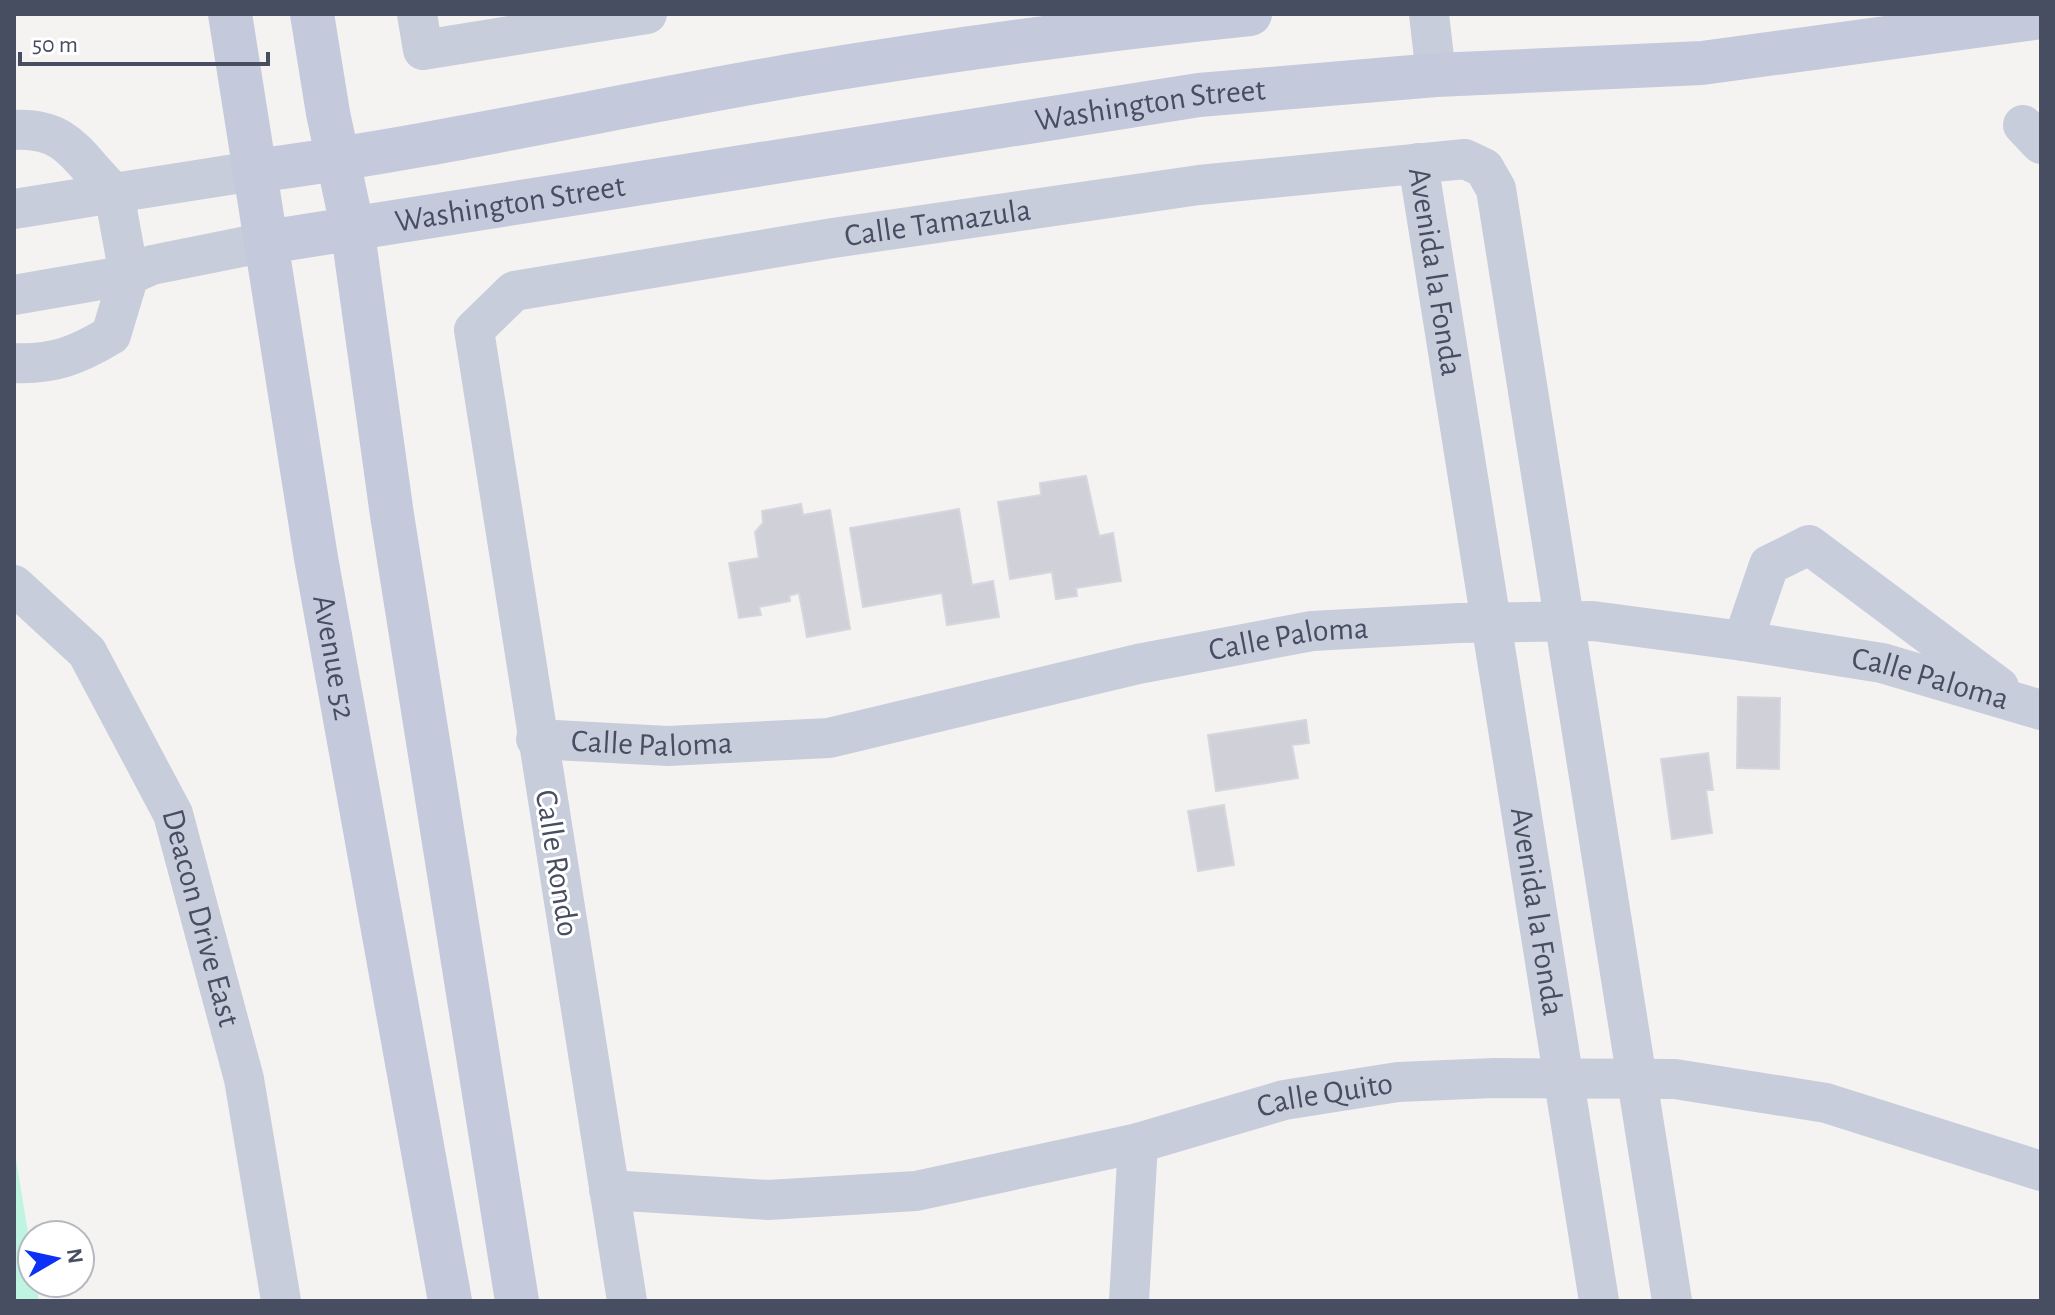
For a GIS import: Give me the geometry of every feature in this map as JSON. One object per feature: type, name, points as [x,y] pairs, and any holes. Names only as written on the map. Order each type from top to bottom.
[{"type":"main road","name":"Avenue 52","points":[[230,14],[319,574],[450,1301]]},
{"type":"main road","points":[[312,14],[352,226],[392,515],[517,1301]]},
{"type":"main road","points":[[254,171],[338,160],[807,73],[1117,27],[1250,14]]},
{"type":"main road","name":"Washington Street","points":[[267,242],[352,226],[1199,95],[1436,75],[1702,63],[2041,17]]},
{"type":"street","points":[[417,14],[423,50],[647,14]]},
{"type":"street","points":[[1429,14],[1436,75]]},
{"type":"street","points":[[14,130],[39,129],[67,142],[114,193],[129,275],[111,335],[77,355],[43,365],[14,363]]},
{"type":"street","name":"Avenida la Fonda","points":[[1599,1301],[1418,163],[1465,159],[1484,168],[1496,189],[1672,1301]]},
{"type":"street","name":"Calle Tamazula","points":[[474,330],[514,291],[833,238],[1199,185],[1418,163]]},
{"type":"street","points":[[14,209],[254,171]]},
{"type":"street","points":[[14,295],[129,275],[152,265],[267,242]]},
{"type":"street","name":"Calle Rondo","points":[[474,330],[536,739],[627,1301]]},
{"type":"street","points":[[1743,641],[1769,565],[1809,545],[2033,708]]},
{"type":"street","name":"Deacon Drive East","points":[[14,585],[87,652],[173,814],[244,1079],[281,1301]]},
{"type":"street","name":"Calle Paloma","points":[[536,739],[668,746],[829,738],[1138,664],[1312,631],[1493,622],[1593,621],[1882,663],[2033,708]]},
{"type":"street","name":"Calle Quito","points":[[609,1190],[768,1200],[916,1191],[1138,1143],[1284,1100],[1398,1082],[1494,1078],[1675,1079],[1826,1103],[2041,1171]]},
{"type":"street","points":[[1129,1301],[1138,1143]]},
{"type":"green space","points":[[14,1147],[26,1219],[16,1219],[16,1299],[39,1301],[14,1301]]},
{"type":"building","points":[[1086,476],[1099,536],[1113,533],[1121,581],[1076,588],[1077,596],[1056,599],[1052,572],[1010,579],[998,502],[1041,495],[1040,483]]},
{"type":"building","points":[[801,504],[803,515],[830,510],[850,629],[807,637],[799,593],[789,596],[790,601],[759,607],[761,615],[739,618],[729,563],[759,558],[755,532],[763,523],[762,511]]},
{"type":"building","points":[[959,509],[972,585],[993,581],[999,617],[947,625],[942,593],[863,607],[850,528]]},
{"type":"building","points":[[1738,697],[1780,698],[1779,769],[1737,768]]},
{"type":"building","points":[[1306,720],[1309,743],[1292,745],[1298,778],[1216,791],[1208,735]]},
{"type":"building","points":[[1708,753],[1713,790],[1706,790],[1712,833],[1672,839],[1661,759]]},
{"type":"building","points":[[1224,805],[1234,865],[1198,871],[1188,811]]}]
